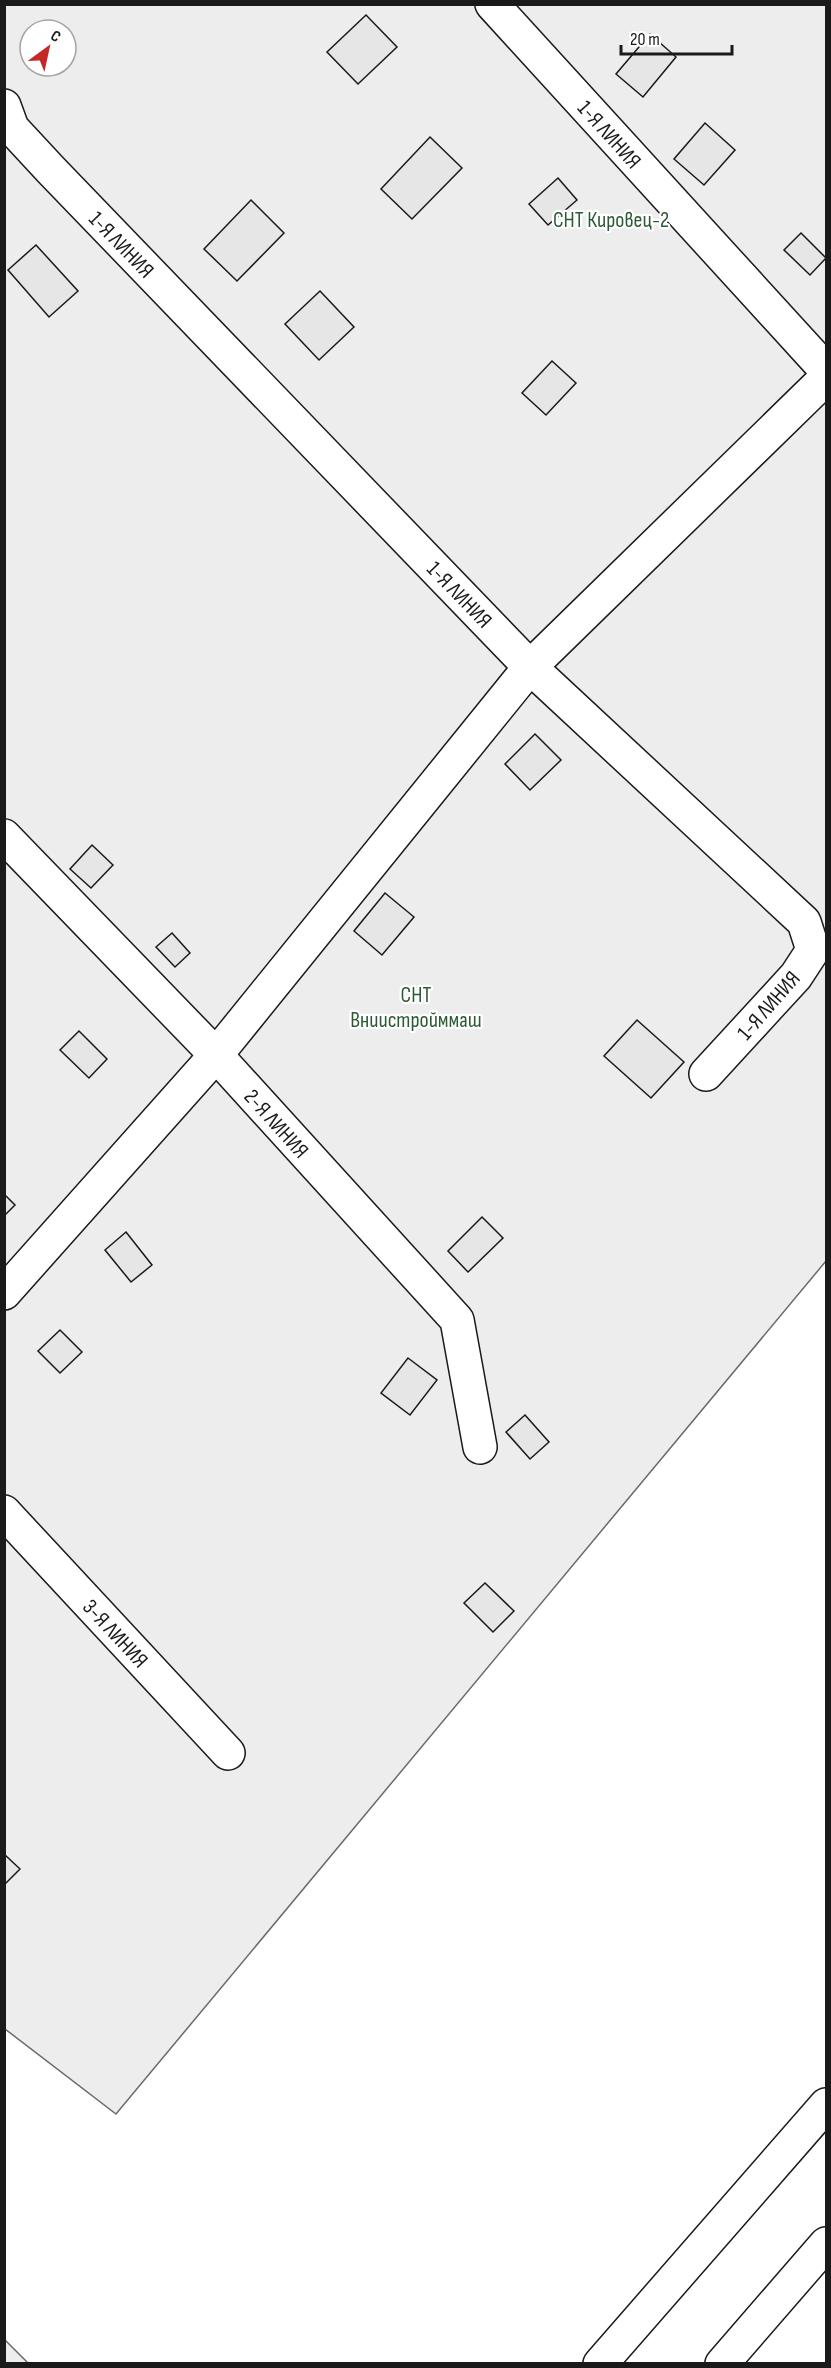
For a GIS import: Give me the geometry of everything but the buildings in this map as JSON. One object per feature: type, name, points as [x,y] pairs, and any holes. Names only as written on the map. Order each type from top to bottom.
[{"type":"main road","name":"1-Я ЛИНИЯ","points":[[492,4],[826,369]]},
{"type":"main road","name":"1-Я ЛИНИЯ","points":[[4,106],[12,128],[51,170],[530,667],[804,922],[813,950],[796,976],[706,1074]]},
{"type":"main road","points":[[4,1293],[216,1055],[530,667],[826,378]]},
{"type":"main road","name":"2-Я ЛИНИЯ","points":[[4,836],[216,1055],[457,1320],[480,1447]]},
{"type":"main road","name":"3-Я ЛИНИЯ","points":[[4,1512],[228,1753]]},
{"type":"main road","points":[[600,2364],[826,2105]]},
{"type":"main road","points":[[722,2364],[826,2244]]},
{"type":"green space","name":"СНТ Вниистройммаш","points":[[4,5],[826,5],[826,1261],[116,2114],[5,2029]]},
{"type":"green space","points":[[5,2340],[28,2363],[5,2363]]},
{"type":"park label","name":"СНТ Кировец-2","points":[[611,219]]}]
